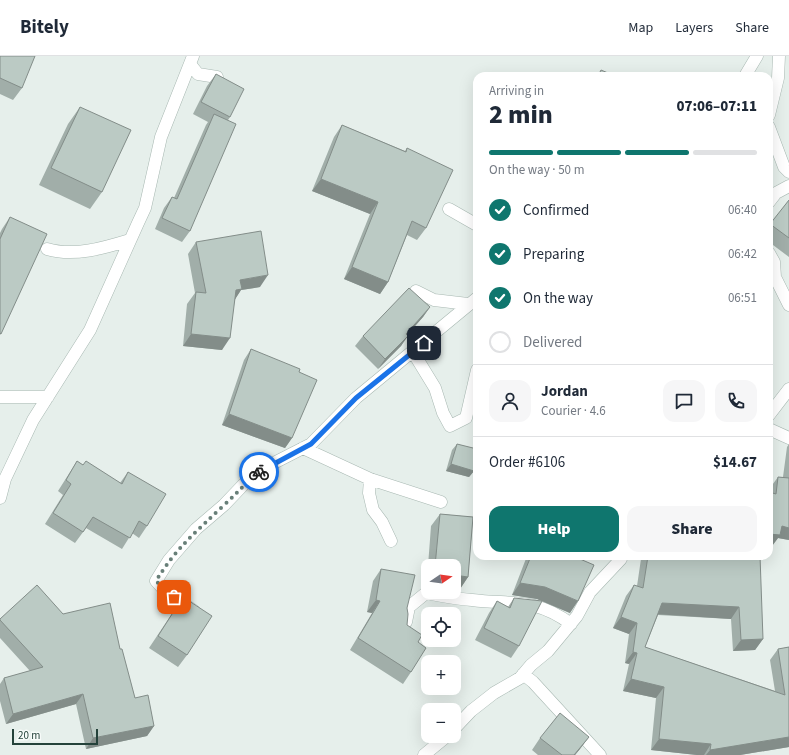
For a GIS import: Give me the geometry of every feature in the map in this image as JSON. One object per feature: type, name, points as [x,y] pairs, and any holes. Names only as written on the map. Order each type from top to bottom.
[{"type":"street","points":[[747,72],[757,56]]},
{"type":"street","points":[[773,99],[778,78],[779,56]]},
{"type":"street","points":[[191,60],[198,74],[217,77]]},
{"type":"street","points":[[0,498],[6,479],[33,420],[90,330],[145,208],[161,137],[191,60]]},
{"type":"street","points":[[773,138],[784,167],[789,172]]},
{"type":"street","points":[[773,197],[776,193],[789,186]]},
{"type":"street","points":[[449,209],[473,223]]},
{"type":"street","points":[[47,249],[58,252],[98,250],[130,240]]},
{"type":"street","points":[[773,260],[775,277],[789,305]]},
{"type":"street","points":[[416,291],[434,300],[473,301]]},
{"type":"street","points":[[198,614],[166,592],[156,581],[169,560],[196,529],[224,505],[244,484],[264,468],[311,444],[356,398],[473,301]]},
{"type":"street","points":[[413,352],[435,388],[443,413],[450,426],[466,418],[473,387]]},
{"type":"street","points":[[773,410],[789,389]]},
{"type":"street","points":[[0,397],[48,397]]},
{"type":"street","points":[[773,431],[789,438]]},
{"type":"street","points":[[303,448],[370,479],[441,502]]},
{"type":"street","points":[[370,479],[369,493],[373,510],[391,541]]},
{"type":"street","points":[[461,721],[494,693],[520,678],[531,664],[548,651],[571,624],[590,592],[620,560]]},
{"type":"street","points":[[406,622],[409,607],[426,593],[472,600],[522,602],[559,615],[571,624]]},
{"type":"street","points":[[523,674],[533,682],[600,755]]},
{"type":"street","points":[[424,755],[439,743]]},
{"type":"building","points":[[0,56],[35,56],[22,88],[0,78]]},
{"type":"building","points":[[216,74],[244,89],[230,117],[201,102]]},
{"type":"building","points":[[80,107],[131,130],[102,192],[51,168]]},
{"type":"building","points":[[214,114],[236,124],[190,231],[162,218],[172,197],[177,199]]},
{"type":"building","points":[[342,125],[406,152],[407,148],[453,170],[426,228],[412,221],[388,282],[352,267],[378,202],[321,179]]},
{"type":"building","points":[[789,200],[789,238],[773,226],[773,220]]},
{"type":"building","points":[[10,217],[47,234],[1,334],[0,239]]},
{"type":"building","points":[[261,231],[268,275],[240,280],[242,289],[236,290],[230,338],[191,334],[196,292],[206,293],[196,242]]},
{"type":"building","points":[[409,288],[430,307],[406,334],[408,336],[385,359],[363,336]]},
{"type":"building","points":[[251,349],[300,369],[299,372],[317,380],[292,438],[229,414]]},
{"type":"building","points":[[457,444],[473,448],[473,471],[451,464]]},
{"type":"building","points":[[77,461],[83,465],[86,461],[122,484],[128,472],[166,494],[147,526],[139,521],[130,538],[93,517],[83,532],[53,513],[71,484],[66,480]]},
{"type":"building","points":[[778,477],[789,478],[789,528],[782,526],[780,535],[773,534],[773,493],[776,494]]},
{"type":"building","points":[[440,514],[473,517],[468,577],[461,576],[461,559],[436,559]]},
{"type":"building","points":[[529,560],[582,560],[594,565],[578,601],[545,587],[520,583]]},
{"type":"building","points":[[647,560],[760,560],[763,639],[741,640],[739,607],[662,603],[645,647],[785,695],[778,649],[789,647],[789,737],[710,750],[711,744],[659,739],[664,687],[631,679],[637,653],[633,652],[637,623],[621,617],[634,585],[643,588]]},
{"type":"building","points":[[381,569],[415,575],[407,608],[407,625],[421,634],[418,642],[421,644],[421,647],[426,648],[411,672],[358,638],[380,601],[376,600]]},
{"type":"building","points":[[37,585],[63,614],[110,603],[120,649],[122,649],[135,698],[148,695],[154,726],[93,738],[83,694],[13,714],[4,678],[43,667],[0,619]]},
{"type":"building","points":[[183,597],[212,616],[187,655],[158,636]]},
{"type":"building","points":[[514,598],[542,601],[519,646],[484,628],[497,601],[510,608]]},
{"type":"building","points":[[560,713],[589,737],[574,755],[562,755],[540,738]]},
{"type":"way so far","points":[[174,597],[166,592],[156,581],[169,560],[196,529],[259,472]]},
{"type":"route","points":[[259,472],[311,444],[356,398],[400,364],[424,343]]}]
